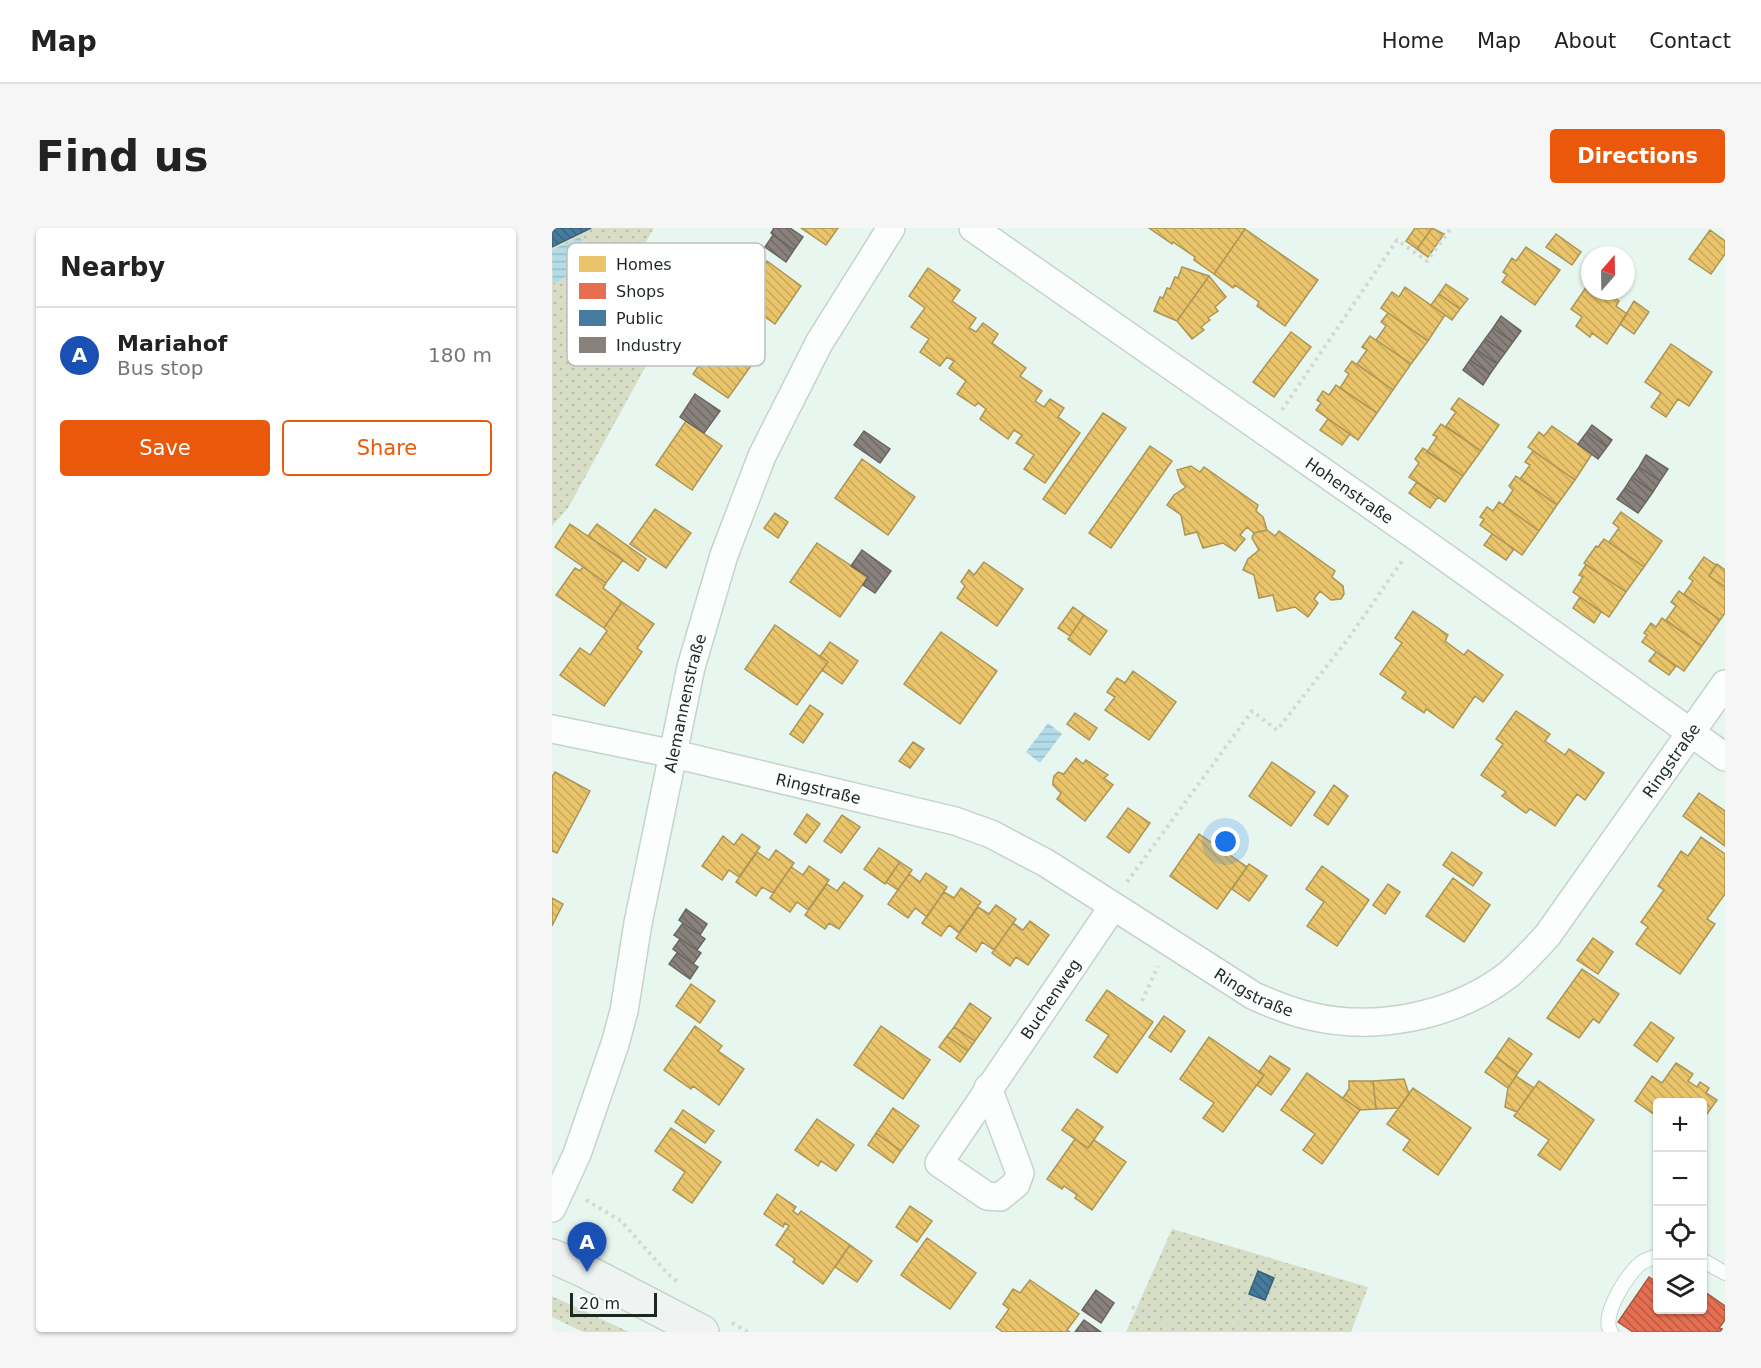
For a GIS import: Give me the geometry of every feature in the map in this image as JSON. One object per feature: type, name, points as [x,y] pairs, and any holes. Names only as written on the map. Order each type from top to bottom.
[{"type":"main road","points":[[552,1256],[716,1327]]},
{"type":"street","name":"Alemannenstraße","points":[[557,1196],[581,1143],[624,1011],[638,923],[692,667],[724,555],[762,456],[819,343],[891,228]]},
{"type":"street","name":"Hohenstraße","points":[[973,228],[1418,538],[1725,757]]},
{"type":"street","name":"Ringstraße","points":[[552,729],[674,754],[955,821],[991,834],[1046,863],[1113,908],[1254,996],[1310,1016],[1363,1022],[1444,1010],[1508,975],[1547,936],[1725,684]]},
{"type":"street","name":"Buchenweg","points":[[988,1088],[1113,908]]},
{"type":"lane","points":[[1611,1332],[1608,1328],[1608,1315],[1624,1284],[1640,1263],[1653,1258]]},
{"type":"lane","points":[[1707,1263],[1725,1273]]},
{"type":"path","points":[[1266,433],[1398,240],[1426,261],[1451,228]]},
{"type":"path","points":[[1113,908],[1121,890],[1252,711],[1278,730],[1348,639],[1418,538]]},
{"type":"path","points":[[1142,1001],[1169,943]]},
{"type":"path","points":[[557,1196],[621,1221],[668,1274],[686,1288]]},
{"type":"path","points":[[1237,1332],[1248,1300]]},
{"type":"path","points":[[1132,1307],[1186,1332]]},
{"type":"path","points":[[716,1327],[748,1332]]},
{"type":"green space","points":[[552,228],[654,228],[645,243],[567,243],[567,366],[646,366],[568,508],[552,526]]},
{"type":"green space","points":[[1172,1229],[1368,1287],[1351,1332],[1126,1332]]},
{"type":"green space","points":[[552,1296],[629,1332],[583,1332],[552,1317]]},
{"type":"water","points":[[580,237],[583,243],[567,243]]},
{"type":"water","points":[[567,243],[567,273],[553,285],[552,250]]},
{"type":"water","points":[[1048,723],[1062,734],[1040,763],[1026,752]]},
{"type":"building: Homes","points":[[801,228],[838,228],[826,245]]},
{"type":"building: Homes","points":[[1149,228],[1245,229],[1214,274],[1194,260],[1195,257]]},
{"type":"building: Homes","points":[[1415,228],[1432,228],[1417,249],[1406,241]]},
{"type":"building: Homes","points":[[1432,228],[1444,234],[1428,257],[1417,249]]},
{"type":"building: Homes","points":[[1245,229],[1318,280],[1285,326],[1257,306],[1259,302],[1235,285],[1233,288],[1214,274]]},
{"type":"building: Homes","points":[[1710,230],[1725,241],[1725,254],[1711,274],[1689,259]]},
{"type":"building: Homes","points":[[1556,234],[1581,252],[1572,265],[1546,247]]},
{"type":"building: Homes","points":[[1526,247],[1560,270],[1535,305],[1502,282],[1507,275],[1503,272],[1512,258],[1516,261]]},
{"type":"building: Homes","points":[[767,261],[801,286],[775,324],[765,317],[765,264]]},
{"type":"building: Homes","points":[[1182,267],[1209,276],[1177,321],[1154,311],[1160,297],[1163,298],[1167,288],[1170,289],[1175,277],[1178,278]]},
{"type":"building: Homes","points":[[928,268],[960,290],[952,301],[976,318],[969,328],[976,332],[983,323],[998,334],[992,343],[1026,368],[1020,376],[1042,391],[1035,401],[1044,407],[1050,399],[1064,408],[1058,417],[1080,433],[1045,483],[1024,469],[1034,455],[1016,443],[1022,435],[1014,430],[1008,439],[980,419],[986,409],[978,403],[975,406],[957,394],[966,381],[949,368],[954,361],[947,357],[940,366],[920,352],[929,339],[911,327],[925,308],[909,296]]},
{"type":"building: Homes","points":[[1209,276],[1226,297],[1215,307],[1218,311],[1201,327],[1204,330],[1192,339],[1177,321]]},
{"type":"building: Homes","points":[[1446,284],[1468,299],[1460,309],[1439,294]]},
{"type":"building: Homes","points":[[1405,287],[1445,315],[1428,341],[1381,308],[1392,292],[1399,297]]},
{"type":"building: Homes","points":[[1439,294],[1460,309],[1452,320],[1431,305]]},
{"type":"building: Homes","points":[[1581,295],[1581,300],[1618,300],[1616,306],[1627,314],[1607,344],[1592,333],[1590,337],[1576,326],[1582,317],[1571,309]]},
{"type":"building: Homes","points":[[1634,301],[1649,312],[1634,334],[1620,324]]},
{"type":"building: Homes","points":[[1388,313],[1428,341],[1411,364],[1376,340],[1386,326],[1381,322]]},
{"type":"building: Homes","points":[[1291,332],[1311,347],[1274,397],[1253,382]]},
{"type":"building: Homes","points":[[1370,336],[1411,364],[1393,390],[1357,364],[1367,350],[1362,347]]},
{"type":"building: Homes","points":[[1671,344],[1712,372],[1689,406],[1678,399],[1666,417],[1651,407],[1661,393],[1645,382]]},
{"type":"building: Homes","points":[[1352,361],[1393,390],[1377,413],[1340,388],[1349,374],[1345,371]]},
{"type":"building: Homes","points":[[698,366],[751,366],[728,398],[693,374]]},
{"type":"building: Homes","points":[[1336,385],[1377,413],[1358,440],[1316,410],[1321,403],[1317,400],[1323,391],[1329,395]]},
{"type":"building: Homes","points":[[1459,398],[1499,425],[1481,451],[1446,426],[1456,412],[1451,409]]},
{"type":"building: Homes","points":[[1103,413],[1126,428],[1065,514],[1043,499]]},
{"type":"building: Homes","points":[[1328,419],[1350,434],[1342,445],[1320,430]]},
{"type":"building: Homes","points":[[686,421],[722,446],[692,490],[656,465]]},
{"type":"building: Homes","points":[[1441,424],[1481,451],[1463,476],[1427,452],[1437,437],[1433,435]]},
{"type":"building: Homes","points":[[1552,426],[1592,454],[1575,480],[1528,447],[1539,432],[1544,436]]},
{"type":"building: Homes","points":[[1150,446],[1172,461],[1111,548],[1089,533]]},
{"type":"building: Homes","points":[[1423,448],[1463,476],[1445,502],[1409,477],[1419,463],[1415,459]]},
{"type":"building: Homes","points":[[1533,451],[1575,480],[1557,505],[1520,479],[1530,465],[1525,462]]},
{"type":"building: Homes","points":[[862,459],[915,497],[888,535],[835,498]]},
{"type":"building: Homes","points":[[1191,466],[1200,472],[1204,467],[1258,505],[1256,511],[1263,517],[1267,530],[1254,533],[1247,527],[1240,535],[1245,539],[1235,551],[1223,543],[1203,548],[1197,532],[1185,535],[1181,515],[1167,505],[1174,495],[1186,487],[1181,482],[1177,470]]},
{"type":"building: Homes","points":[[1516,476],[1557,505],[1539,531],[1503,505],[1513,490],[1509,486]]},
{"type":"building: Homes","points":[[1417,482],[1438,497],[1430,508],[1409,493]]},
{"type":"building: Homes","points":[[1499,502],[1539,531],[1522,555],[1480,525],[1484,519],[1480,517],[1487,507],[1493,511]]},
{"type":"building: Homes","points":[[655,509],[691,533],[666,568],[630,544]]},
{"type":"building: Homes","points":[[1621,512],[1662,541],[1644,567],[1609,542],[1619,528],[1613,523]]},
{"type":"building: Homes","points":[[775,513],[788,522],[778,538],[764,528]]},
{"type":"building: Homes","points":[[570,524],[623,560],[606,583],[555,547]]},
{"type":"building: Homes","points":[[597,524],[646,559],[638,571],[588,536]]},
{"type":"building: Homes","points":[[1267,530],[1275,536],[1279,531],[1335,571],[1332,577],[1343,586],[1344,594],[1341,599],[1331,600],[1320,591],[1314,599],[1318,603],[1308,617],[1295,607],[1277,611],[1273,595],[1259,598],[1254,575],[1243,570],[1248,559],[1259,550],[1252,538],[1254,533]]},
{"type":"building: Homes","points":[[1492,534],[1514,549],[1506,560],[1484,545]]},
{"type":"building: Homes","points":[[1604,539],[1644,567],[1626,592],[1584,563]]},
{"type":"building: Homes","points":[[817,543],[868,577],[840,617],[790,582]]},
{"type":"building: Homes","points":[[1704,557],[1716,565],[1709,576],[1725,587],[1725,613],[1720,620],[1684,594],[1693,581],[1689,578]]},
{"type":"building: Homes","points":[[984,562],[1023,589],[997,626],[957,598],[965,586],[961,582],[969,570],[974,575]]},
{"type":"building: Homes","points":[[1717,564],[1725,570],[1725,587],[1709,576]]},
{"type":"building: Homes","points":[[1586,565],[1626,592],[1609,617],[1573,592],[1583,577],[1579,575]]},
{"type":"building: Homes","points":[[583,567],[606,583],[603,588],[622,602],[604,628],[556,595],[575,568],[580,571]]},
{"type":"building: Homes","points":[[1679,591],[1720,620],[1702,646],[1666,620],[1676,606],[1671,602]]},
{"type":"building: Homes","points":[[1580,597],[1601,612],[1594,623],[1573,608]]},
{"type":"building: Homes","points":[[622,602],[654,624],[637,648],[642,652],[604,706],[560,675],[580,648],[590,655],[607,631],[604,628]]},
{"type":"building: Homes","points":[[1073,607],[1084,615],[1070,636],[1058,628]]},
{"type":"building: Homes","points":[[1413,611],[1448,635],[1445,641],[1464,655],[1468,650],[1503,675],[1483,702],[1475,696],[1453,728],[1426,709],[1424,713],[1402,698],[1406,692],[1380,674],[1402,643],[1395,638]]},
{"type":"building: Homes","points":[[1084,615],[1107,631],[1090,655],[1068,639]]},
{"type":"building: Homes","points":[[1662,618],[1702,646],[1684,671],[1642,642],[1647,635],[1644,633],[1651,623],[1656,627]]},
{"type":"building: Homes","points":[[775,625],[828,662],[797,705],[745,669]]},
{"type":"building: Homes","points":[[941,632],[997,671],[960,724],[904,684]]},
{"type":"building: Homes","points":[[830,642],[858,661],[842,684],[822,670],[828,662],[820,656]]},
{"type":"building: Homes","points":[[1656,652],[1676,666],[1669,675],[1649,661]]},
{"type":"building: Homes","points":[[1133,671],[1176,702],[1149,740],[1105,710],[1115,697],[1107,692],[1117,678],[1125,683]]},
{"type":"building: Homes","points":[[810,705],[823,714],[803,743],[790,734]]},
{"type":"building: Homes","points":[[1516,711],[1550,734],[1545,741],[1565,755],[1569,749],[1604,773],[1585,800],[1577,794],[1555,826],[1530,809],[1526,813],[1502,796],[1506,792],[1481,775],[1503,744],[1496,739]]},
{"type":"building: Homes","points":[[1075,713],[1097,728],[1089,740],[1067,724]]},
{"type":"building: Homes","points":[[913,742],[924,749],[910,768],[899,761]]},
{"type":"building: Homes","points":[[1076,758],[1083,764],[1086,760],[1108,775],[1104,778],[1113,785],[1085,821],[1057,799],[1061,793],[1053,785],[1054,776],[1058,772],[1064,774]]},
{"type":"building: Homes","points":[[1272,762],[1315,792],[1291,826],[1249,796]]},
{"type":"building: Homes","points":[[555,772],[590,791],[557,853],[552,851],[552,777]]},
{"type":"building: Homes","points":[[1334,785],[1348,796],[1328,825],[1314,815]]},
{"type":"building: Homes","points":[[1699,793],[1725,811],[1725,846],[1683,816]]},
{"type":"building: Homes","points":[[1128,808],[1150,823],[1129,853],[1107,837]]},
{"type":"building: Homes","points":[[807,814],[820,824],[806,843],[794,834]]},
{"type":"building: Homes","points":[[842,815],[860,827],[841,853],[824,841]]},
{"type":"building: Homes","points":[[742,834],[760,847],[739,877],[729,870],[722,880],[702,866],[723,836],[734,845]]},
{"type":"building: Homes","points":[[1199,834],[1247,867],[1217,909],[1170,876]]},
{"type":"building: Homes","points":[[1701,837],[1725,854],[1725,894],[1707,919],[1715,924],[1680,974],[1636,944],[1648,927],[1641,922],[1664,890],[1658,886],[1681,851],[1688,856]]},
{"type":"building: Homes","points":[[879,848],[900,862],[885,884],[864,869]]},
{"type":"building: Homes","points":[[776,850],[794,863],[773,893],[762,887],[756,896],[736,882],[757,852],[769,860]]},
{"type":"building: Homes","points":[[1452,852],[1482,873],[1473,886],[1443,865]]},
{"type":"building: Homes","points":[[900,862],[912,870],[898,890],[886,882]]},
{"type":"building: Homes","points":[[1249,864],[1267,876],[1249,901],[1232,889]]},
{"type":"building: Homes","points":[[809,866],[829,880],[808,910],[797,902],[790,912],[770,898],[791,867],[803,875]]},
{"type":"building: Homes","points":[[1322,866],[1369,900],[1337,946],[1307,926],[1324,902],[1306,889]]},
{"type":"building: Homes","points":[[926,873],[947,887],[927,917],[915,908],[908,918],[888,904],[909,874],[920,882]]},
{"type":"building: Homes","points":[[1453,878],[1490,905],[1464,942],[1426,916]]},
{"type":"building: Homes","points":[[844,882],[863,896],[839,929],[829,923],[825,929],[805,915],[827,884],[837,891]]},
{"type":"building: Homes","points":[[1388,884],[1400,892],[1385,914],[1373,905]]},
{"type":"building: Homes","points":[[961,888],[981,902],[959,933],[949,925],[941,936],[922,923],[944,892],[954,898]]},
{"type":"building: Homes","points":[[552,898],[563,904],[552,926]]},
{"type":"building: Homes","points":[[996,905],[1016,919],[994,950],[982,942],[976,952],[956,938],[978,907],[989,914]]},
{"type":"building: Homes","points":[[1030,921],[1049,935],[1028,965],[1016,957],[1010,966],[992,953],[1013,923],[1023,930]]},
{"type":"building: Homes","points":[[1593,938],[1613,952],[1598,974],[1577,960]]},
{"type":"building: Homes","points":[[1582,969],[1619,994],[1599,1023],[1593,1019],[1579,1038],[1547,1018]]},
{"type":"building: Homes","points":[[691,984],[715,1001],[700,1023],[676,1006]]},
{"type":"building: Homes","points":[[1107,990],[1153,1022],[1117,1073],[1094,1057],[1109,1035],[1086,1020]]},
{"type":"building: Homes","points":[[970,1003],[991,1018],[975,1041],[954,1027]]},
{"type":"building: Homes","points":[[1164,1016],[1185,1031],[1171,1052],[1149,1037]]},
{"type":"building: Homes","points":[[1651,1022],[1674,1038],[1657,1062],[1634,1045]]},
{"type":"building: Homes","points":[[695,1026],[722,1046],[718,1051],[744,1069],[719,1105],[693,1086],[691,1089],[664,1070]]},
{"type":"building: Homes","points":[[881,1026],[930,1060],[903,1099],[854,1065]]},
{"type":"building: Homes","points":[[954,1027],[975,1041],[968,1051],[947,1036]]},
{"type":"building: Homes","points":[[947,1036],[968,1051],[960,1062],[939,1047]]},
{"type":"building: Homes","points":[[1209,1037],[1264,1075],[1223,1132],[1203,1118],[1214,1103],[1180,1079]]},
{"type":"building: Homes","points":[[1509,1038],[1532,1054],[1518,1073],[1496,1057]]},
{"type":"building: Homes","points":[[1270,1056],[1290,1069],[1271,1095],[1257,1085],[1264,1075],[1259,1072]]},
{"type":"building: Homes","points":[[1496,1057],[1518,1073],[1508,1088],[1485,1072]]},
{"type":"building: Homes","points":[[1676,1063],[1693,1074],[1688,1081],[1697,1087],[1700,1082],[1709,1088],[1706,1093],[1717,1100],[1707,1114],[1707,1098],[1653,1098],[1653,1114],[1635,1101],[1652,1076],[1662,1083]]},
{"type":"building: Homes","points":[[1307,1073],[1360,1110],[1322,1164],[1303,1150],[1315,1134],[1281,1110]]},
{"type":"building: Homes","points":[[1516,1076],[1534,1088],[1517,1112],[1505,1107],[1508,1088]]},
{"type":"building: Homes","points":[[1404,1079],[1409,1094],[1399,1108],[1376,1109],[1373,1081]]},
{"type":"building: Homes","points":[[1349,1081],[1373,1081],[1376,1109],[1360,1110],[1343,1098],[1349,1089]]},
{"type":"building: Homes","points":[[1539,1081],[1594,1120],[1560,1170],[1538,1155],[1549,1140],[1514,1116]]},
{"type":"building: Homes","points":[[1413,1088],[1471,1128],[1438,1175],[1403,1150],[1410,1140],[1387,1124]]},
{"type":"building: Homes","points":[[893,1108],[919,1126],[901,1151],[876,1133]]},
{"type":"building: Homes","points":[[1077,1109],[1103,1127],[1088,1148],[1062,1130]]},
{"type":"building: Homes","points":[[683,1110],[714,1131],[705,1143],[675,1122]]},
{"type":"building: Homes","points":[[817,1119],[854,1145],[836,1171],[821,1161],[818,1166],[795,1150]]},
{"type":"building: Homes","points":[[671,1128],[721,1162],[692,1203],[673,1190],[685,1172],[655,1151]]},
{"type":"building: Homes","points":[[876,1133],[901,1151],[893,1163],[868,1145]]},
{"type":"building: Homes","points":[[1075,1139],[1088,1148],[1094,1140],[1126,1162],[1092,1210],[1075,1198],[1077,1195],[1064,1186],[1062,1189],[1047,1179]]},
{"type":"building: Homes","points":[[777,1194],[796,1207],[793,1211],[798,1215],[801,1211],[850,1245],[823,1284],[793,1262],[795,1259],[776,1245],[789,1226],[785,1223],[783,1227],[764,1214]]},
{"type":"building: Homes","points":[[910,1206],[932,1221],[917,1242],[896,1227]]},
{"type":"building: Homes","points":[[927,1238],[976,1273],[950,1309],[901,1275]]},
{"type":"building: Homes","points":[[850,1245],[872,1261],[857,1282],[835,1267]]},
{"type":"building: Homes","points":[[1030,1280],[1079,1314],[1067,1330],[1070,1332],[1003,1332],[996,1327],[1009,1309],[1003,1304],[1013,1289],[1020,1293]]},
{"type":"building: Shops","points":[[1649,1277],[1653,1280],[1653,1314],[1707,1314],[1707,1293],[1725,1306],[1725,1320],[1719,1328],[1722,1329],[1720,1332],[1633,1332],[1618,1322]]},
{"type":"building: Public","points":[[552,228],[591,228],[552,247]]},
{"type":"building: Public","points":[[1258,1271],[1274,1278],[1265,1300],[1249,1294]]},
{"type":"building: Industry","points":[[774,228],[790,228],[803,237],[794,250],[771,233]]},
{"type":"building: Industry","points":[[773,235],[794,250],[786,262],[765,247]]},
{"type":"building: Industry","points":[[1501,316],[1521,331],[1513,342],[1493,328]]},
{"type":"building: Industry","points":[[1493,328],[1513,342],[1505,353],[1485,339]]},
{"type":"building: Industry","points":[[1485,339],[1505,353],[1497,364],[1477,350]]},
{"type":"building: Industry","points":[[1477,350],[1497,364],[1490,374],[1470,360]]},
{"type":"building: Industry","points":[[1470,360],[1490,374],[1483,385],[1463,370]]},
{"type":"building: Industry","points":[[695,394],[720,411],[704,433],[680,417]]},
{"type":"building: Industry","points":[[1592,425],[1612,440],[1607,447],[1587,432]]},
{"type":"building: Industry","points":[[864,431],[890,449],[880,463],[854,445]]},
{"type":"building: Industry","points":[[1587,432],[1607,447],[1598,459],[1578,444]]},
{"type":"building: Industry","points":[[1646,455],[1668,469],[1660,481],[1639,467]]},
{"type":"building: Industry","points":[[1639,467],[1660,481],[1653,492],[1632,477]]},
{"type":"building: Industry","points":[[1632,477],[1653,492],[1646,502],[1625,488]]},
{"type":"building: Industry","points":[[1625,488],[1646,502],[1638,513],[1617,499]]},
{"type":"building: Industry","points":[[862,550],[891,571],[875,593],[863,585],[868,577],[851,566]]},
{"type":"building: Industry","points":[[686,909],[707,924],[700,935],[679,920]]},
{"type":"building: Industry","points":[[683,923],[705,939],[697,950],[674,935]]},
{"type":"building: Industry","points":[[680,939],[701,953],[693,964],[673,949]]},
{"type":"building: Industry","points":[[677,953],[698,967],[690,979],[669,964]]},
{"type":"building: Industry","points":[[1096,1290],[1114,1303],[1101,1323],[1082,1310]]},
{"type":"building: Industry","points":[[1084,1320],[1101,1332],[1075,1332]]},
{"type":"place","name":"Mariahof","points":[[587,1272]]}]
